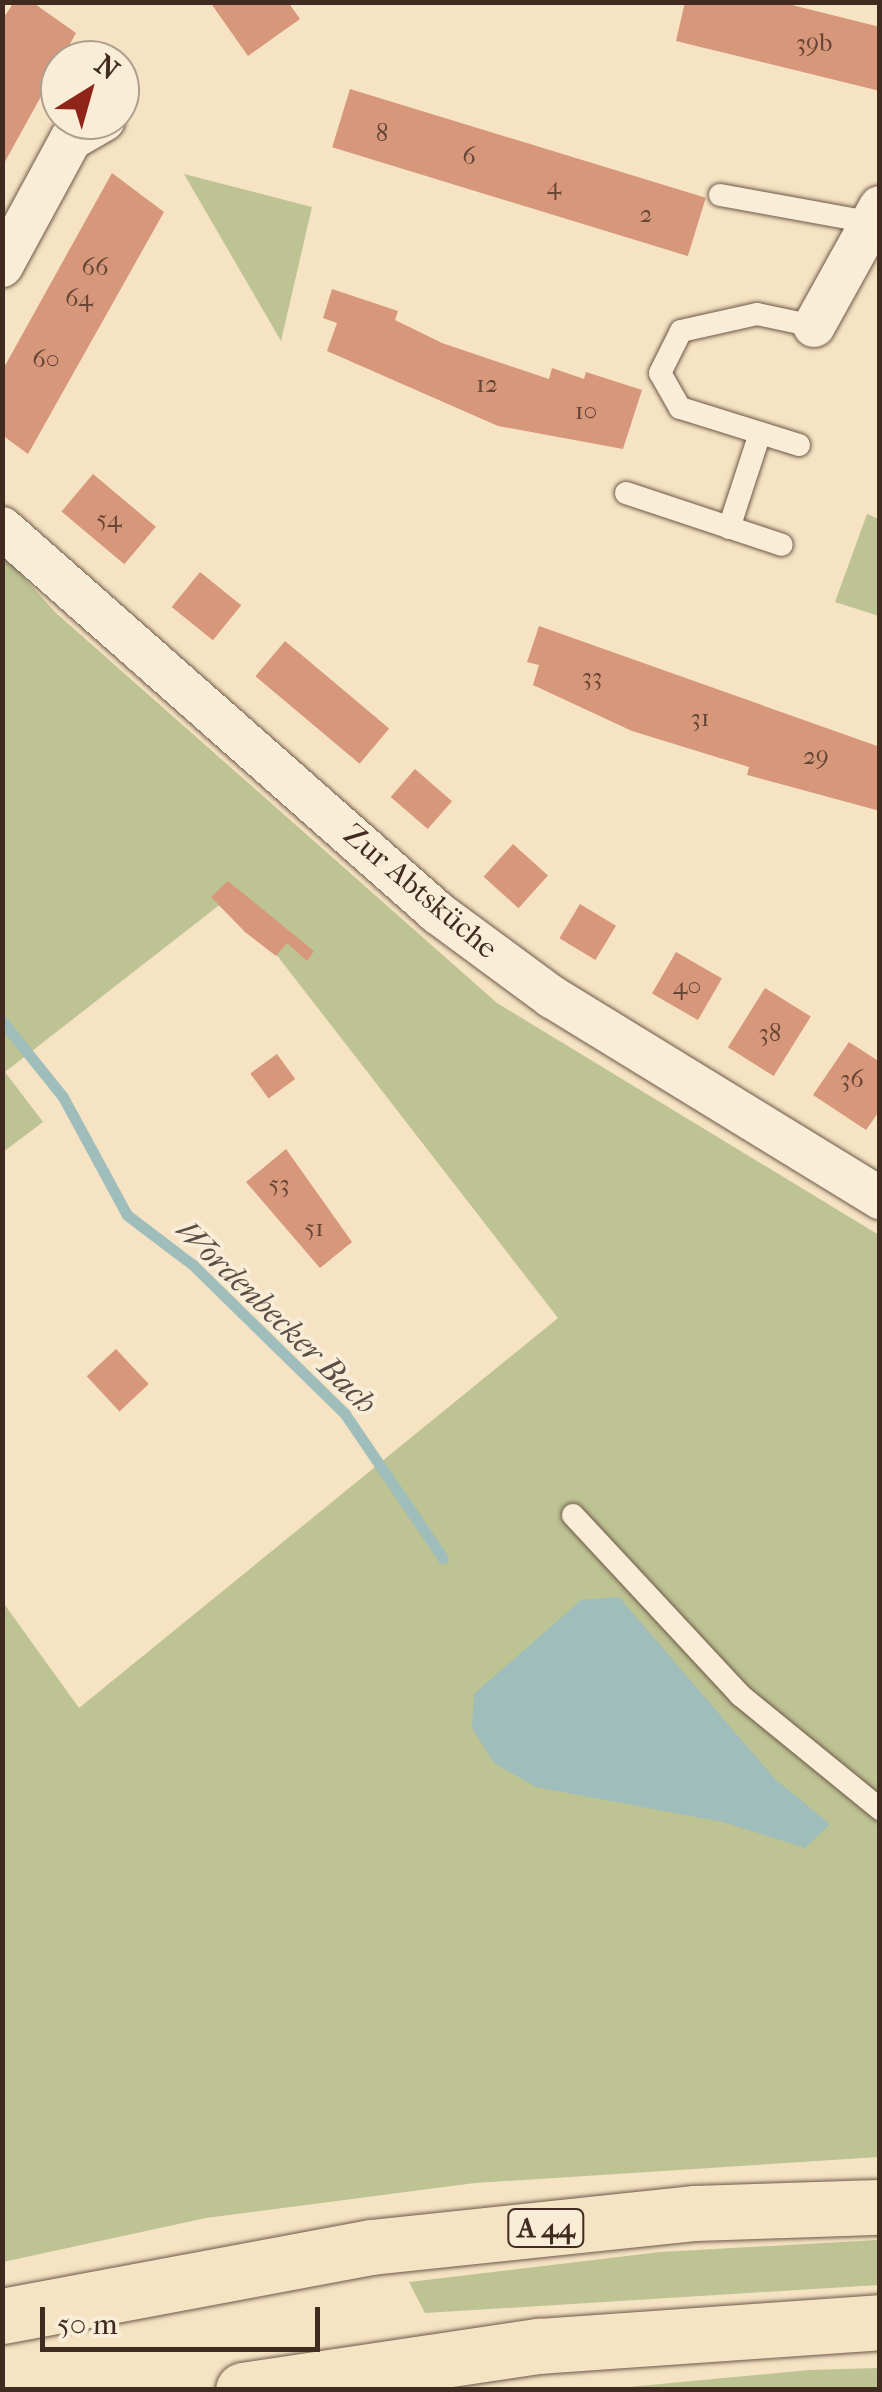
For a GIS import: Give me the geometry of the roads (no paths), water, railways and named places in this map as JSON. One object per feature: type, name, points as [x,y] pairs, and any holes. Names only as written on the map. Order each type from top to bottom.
[{"type":"highway","name":"A 44","points":[[2,2316],[214,2272],[694,2213],[880,2207]]},
{"type":"highway","points":[[242,2390],[520,2348],[880,2322]]},
{"type":"street","points":[[2,266],[72,140]]},
{"type":"street","points":[[814,326],[874,215]]},
{"type":"street","name":"Zur Abtsküche","points":[[2,528],[438,913],[552,996],[880,1198]]},
{"type":"lane","points":[[720,194],[874,215]]},
{"type":"lane","points":[[799,445],[668,399],[660,372],[669,343],[681,332],[757,314],[814,326]]},
{"type":"lane","points":[[729,528],[760,433]]},
{"type":"lane","points":[[626,493],[782,545]]},
{"type":"lane","points":[[574,1516],[740,1695],[880,1809]]},
{"type":"water","points":[[619,1597],[775,1779],[830,1824],[805,1848],[723,1822],[536,1787],[494,1763],[472,1728],[474,1694],[581,1600]]},
{"type":"waterway","name":"Wordenbecker Bach","points":[[2,1021],[63,1097],[127,1215],[193,1265],[345,1414],[443,1558]]}]
